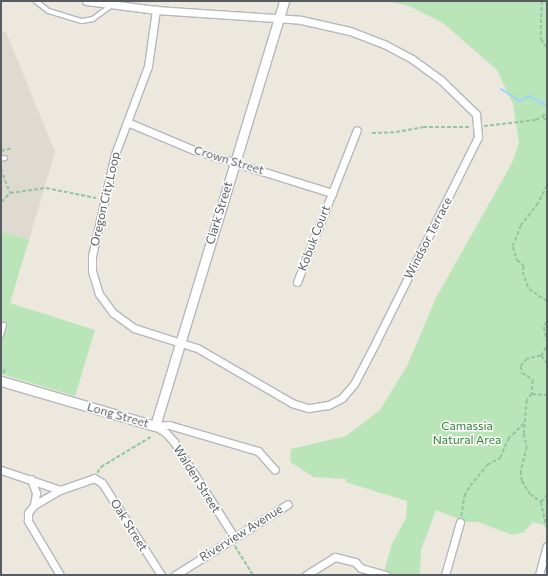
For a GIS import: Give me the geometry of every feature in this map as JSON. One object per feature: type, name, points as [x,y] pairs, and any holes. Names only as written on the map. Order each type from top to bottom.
[{"type":"street","name":"Windsor Terrace","points":[[86,1],[156,10],[301,20],[350,32],[384,44],[412,59],[441,80],[471,107],[478,120],[478,137],[354,384],[342,398],[328,405],[302,406],[280,398],[197,348],[180,341]]},
{"type":"street","name":"Clark Street","points":[[155,426],[284,1]]},
{"type":"street","name":"Oregon City Loop","points":[[156,10],[148,66],[115,154],[92,256],[95,284],[104,302],[121,321],[134,328],[180,341]]},
{"type":"street","name":"Crown Street","points":[[127,122],[172,142],[332,193]]},
{"type":"street","name":"Kobuk Court","points":[[297,282],[357,130]]},
{"type":"street","name":"Long Street","points":[[2,377],[155,426],[169,424],[258,451],[275,470]]},
{"type":"street","name":"Walden Street","points":[[155,426],[166,433],[174,442],[233,540]]},
{"type":"street","points":[[1,470],[32,479],[60,490]]},
{"type":"street","name":"Oak Street","points":[[60,490],[94,478],[102,483],[161,575]]},
{"type":"street","points":[[32,479],[36,493],[34,505]]},
{"type":"street","points":[[60,490],[34,505],[28,513],[28,521],[60,575]]},
{"type":"street","name":"Riverview Avenue","points":[[175,575],[233,540],[288,504]]},
{"type":"street","points":[[445,575],[460,522]]},
{"type":"street","points":[[539,575],[547,546]]},
{"type":"street","points":[[306,575],[335,557],[355,562],[359,572],[386,575]]},
{"type":"lane","points":[[36,1],[49,11],[82,21],[93,19],[112,5]]},
{"type":"lane","points":[[1,336],[4,325]]},
{"type":"path","points":[[542,1],[541,39],[547,48]]},
{"type":"path","points":[[484,126],[516,125],[543,117],[547,113]]},
{"type":"path","points":[[543,117],[547,121]]},
{"type":"path","points":[[372,132],[396,132],[423,127],[472,127]]},
{"type":"path","points":[[1,151],[12,148]]},
{"type":"path","points":[[1,169],[10,193]]},
{"type":"path","points":[[547,186],[538,204],[521,226],[513,247],[517,260],[524,266],[523,272],[529,289],[547,301]]},
{"type":"path","points":[[1,202],[10,193],[46,188],[96,198]]},
{"type":"path","points":[[541,356],[547,342],[544,327],[547,322]]},
{"type":"path","points":[[541,356],[547,364]]},
{"type":"path","points":[[541,356],[528,359],[521,366],[522,373],[533,380],[532,394],[527,400],[524,434],[528,447],[521,471],[522,481],[530,494],[541,502],[547,529]]},
{"type":"path","points":[[2,377],[5,368]]},
{"type":"path","points":[[532,394],[547,395]]},
{"type":"path","points":[[460,522],[464,496],[470,486],[487,465],[500,458],[508,439],[525,422]]},
{"type":"path","points":[[99,471],[152,436]]},
{"type":"path","points":[[541,502],[547,495]]},
{"type":"path","points":[[233,540],[253,575]]},
{"type":"shaded area","points":[[1,31],[6,32],[55,152],[29,240],[1,232]]},
{"type":"green space","name":"Camassia Natural Area","points":[[386,1],[547,1],[547,526],[533,522],[524,532],[512,535],[478,522],[466,522],[436,510],[421,550],[420,575],[383,575],[392,544],[406,518],[407,501],[345,482],[347,479],[313,477],[290,462],[291,449],[346,436],[380,410],[407,366],[436,298],[512,163],[519,143],[513,104],[497,70],[443,23],[409,6]]},
{"type":"green space","points":[[1,232],[29,240],[10,303],[95,330],[75,396],[1,374]]},
{"type":"waterway","points":[[501,89],[520,101],[529,96],[547,106]]}]
